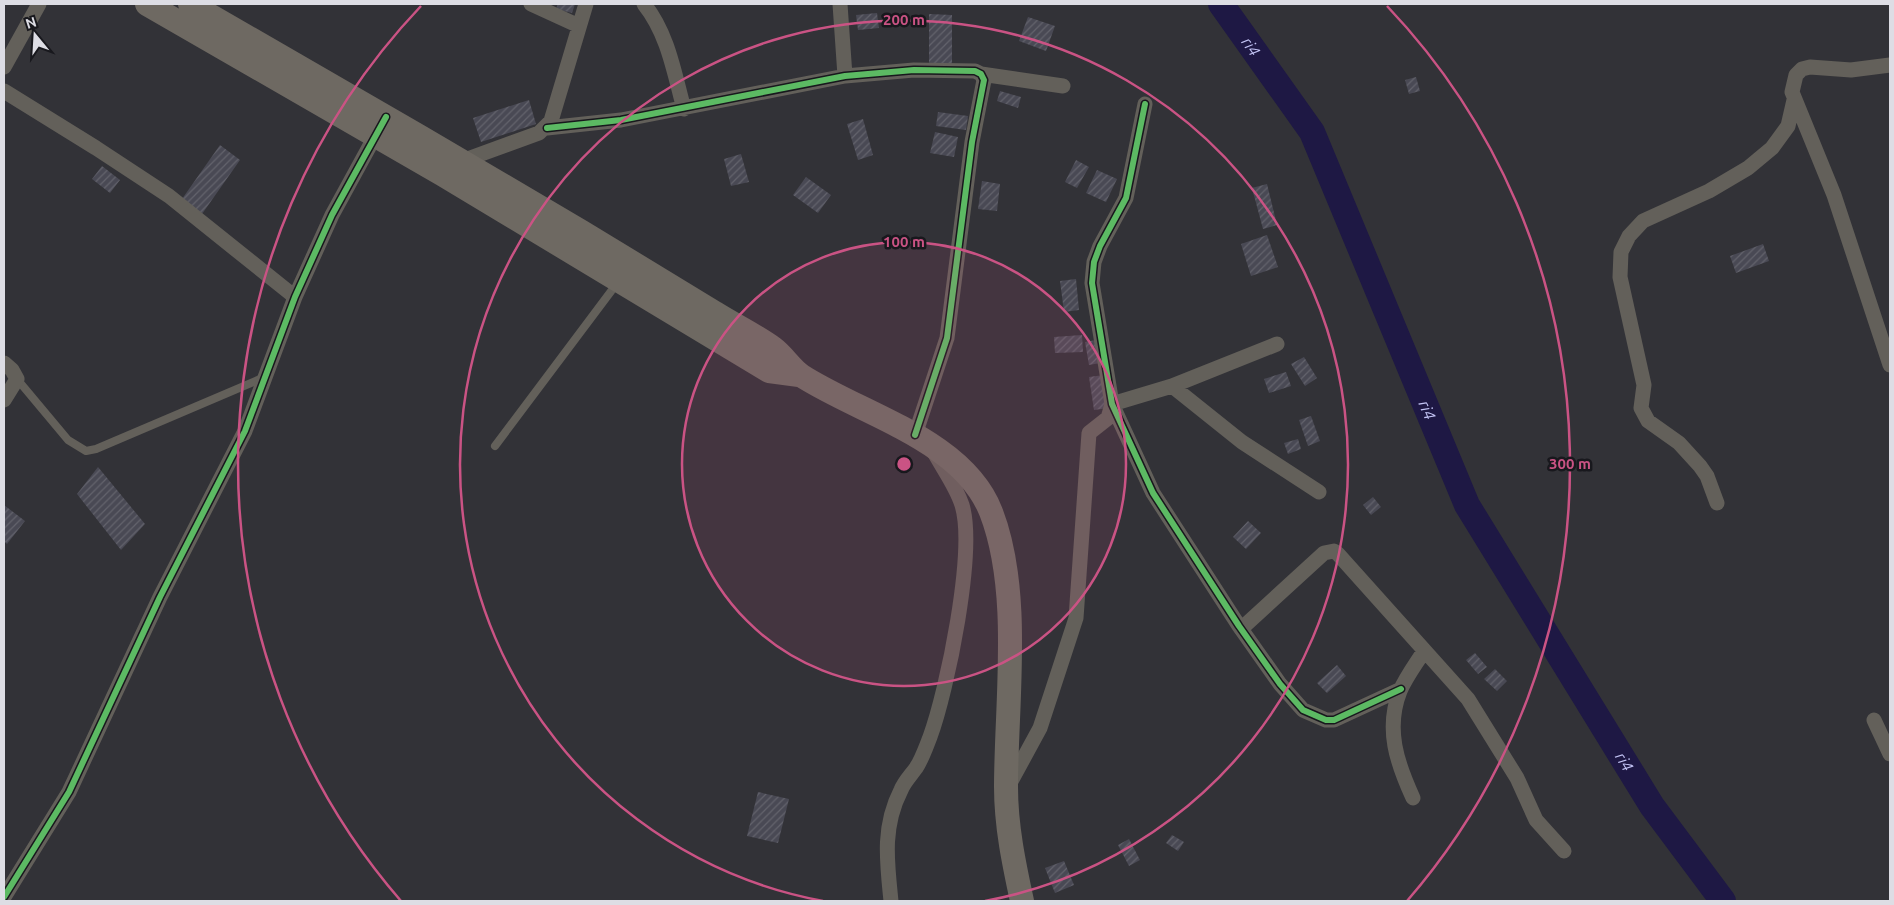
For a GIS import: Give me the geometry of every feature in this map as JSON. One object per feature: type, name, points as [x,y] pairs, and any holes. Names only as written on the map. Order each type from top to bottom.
[{"type":"main road","points":[[147,4],[381,127],[462,161],[776,350],[799,375],[922,441],[970,476],[981,490],[992,514],[1004,570],[1009,644],[1006,790],[1008,824],[1022,901]]},
{"type":"main road","points":[[190,4],[620,280],[769,371],[799,375]]},
{"type":"street","points":[[4,67],[39,4]]},
{"type":"street","points":[[531,4],[579,26]]},
{"type":"street","points":[[547,128],[551,121],[586,4]]},
{"type":"street","points":[[644,4],[660,27],[668,46],[684,109]]},
{"type":"street","points":[[840,4],[845,76]]},
{"type":"street","points":[[1717,503],[1707,476],[1700,466],[1680,443],[1648,421],[1641,408],[1644,385],[1620,277],[1621,252],[1629,236],[1643,221],[1709,191],[1748,168],[1772,148],[1788,126],[1794,100],[1793,86],[1796,75],[1802,69],[1810,67],[1851,70],[1890,65]]},
{"type":"street","points":[[462,161],[539,133],[547,128],[621,120],[845,76],[914,70],[975,71],[981,74],[1063,86]]},
{"type":"street","points":[[891,901],[885,850],[889,821],[901,789],[917,766],[938,712],[952,648],[964,576],[965,518],[962,504],[922,441],[947,338],[972,142],[984,80],[981,74]]},
{"type":"street","points":[[4,91],[169,196],[295,297]]},
{"type":"street","points":[[1794,100],[1834,195],[1890,365]]},
{"type":"street","points":[[1145,104],[1126,198],[1100,246],[1094,262],[1092,283],[1112,404],[1153,494],[1241,629],[1292,700],[1303,710],[1326,720],[1342,718],[1400,690]]},
{"type":"street","points":[[4,897],[69,792],[160,597],[245,430],[295,297],[332,215],[381,127]]},
{"type":"street","points":[[1112,404],[1172,386],[1277,344]]},
{"type":"street","points":[[4,363],[12,370],[17,380],[4,400]]},
{"type":"street","points":[[1172,386],[1237,438],[1319,492]]},
{"type":"street","points":[[1006,790],[1040,728],[1076,618],[1089,433],[1108,418],[1112,404]]},
{"type":"street","points":[[1241,629],[1318,558],[1324,553],[1334,551],[1446,673],[1477,713],[1517,778],[1536,820],[1564,851]]},
{"type":"street","points":[[1413,798],[1397,763],[1394,748],[1396,704],[1400,690],[1424,651]]},
{"type":"street","points":[[1874,720],[1890,754]]},
{"type":"lane","points":[[495,446],[620,280]]},
{"type":"lane","points":[[17,380],[68,440],[86,451],[104,446],[265,377]]},
{"type":"building","points":[[558,4],[575,4],[572,13],[556,9]]},
{"type":"building","points":[[877,13],[879,28],[858,30],[856,15]]},
{"type":"building","points":[[929,14],[952,15],[952,68],[929,68]]},
{"type":"building","points":[[1028,17],[1055,26],[1046,51],[1019,41]]},
{"type":"building","points":[[1416,77],[1420,91],[1409,94],[1405,80]]},
{"type":"building","points":[[1000,91],[1021,97],[1018,108],[997,101]]},
{"type":"building","points":[[529,100],[536,124],[481,142],[473,118]]},
{"type":"building","points":[[938,112],[968,116],[966,130],[936,126]]},
{"type":"building","points":[[863,119],[873,155],[858,160],[847,124]]},
{"type":"building","points":[[935,132],[958,137],[954,157],[930,153]]},
{"type":"building","points":[[220,145],[240,160],[202,214],[182,199]]},
{"type":"building","points":[[741,154],[749,182],[731,186],[724,159]]},
{"type":"building","points":[[1076,160],[1089,167],[1077,188],[1065,182]]},
{"type":"building","points":[[102,166],[120,180],[110,193],[92,179]]},
{"type":"building","points":[[1097,170],[1117,179],[1106,202],[1086,193]]},
{"type":"building","points":[[806,177],[831,195],[818,213],[793,195]]},
{"type":"building","points":[[982,181],[1000,184],[997,211],[978,209]]},
{"type":"building","points":[[1267,184],[1277,225],[1263,229],[1252,188]]},
{"type":"building","points":[[1267,235],[1278,267],[1251,276],[1241,244]]},
{"type":"building","points":[[1763,244],[1769,261],[1736,273],[1730,256]]},
{"type":"building","points":[[1076,279],[1079,310],[1064,312],[1060,281]]},
{"type":"building","points":[[1082,335],[1083,352],[1055,353],[1054,337]]},
{"type":"building","points":[[1096,340],[1100,363],[1089,365],[1085,342]]},
{"type":"building","points":[[1304,357],[1317,378],[1305,386],[1291,364]]},
{"type":"building","points":[[1286,372],[1291,386],[1269,393],[1264,379]]},
{"type":"building","points":[[1104,375],[1109,408],[1094,410],[1089,377]]},
{"type":"building","points":[[1311,416],[1320,441],[1308,446],[1299,420]]},
{"type":"building","points":[[1298,439],[1301,449],[1288,454],[1284,443]]},
{"type":"building","points":[[98,467],[145,524],[121,550],[77,494]]},
{"type":"building","points":[[1373,497],[1381,507],[1371,515],[1363,505]]},
{"type":"building","points":[[4,505],[25,521],[7,544],[4,541]]},
{"type":"building","points":[[1248,521],[1261,533],[1246,549],[1233,537]]},
{"type":"building","points":[[1475,653],[1487,667],[1478,674],[1466,660]]},
{"type":"building","points":[[1337,665],[1346,676],[1327,693],[1317,683]]},
{"type":"building","points":[[1495,669],[1507,681],[1497,691],[1484,679]]},
{"type":"building","points":[[758,792],[789,799],[778,843],[747,836]]},
{"type":"building","points":[[1172,835],[1184,842],[1178,851],[1166,843]]},
{"type":"building","points":[[1129,839],[1140,860],[1129,866],[1118,845]]},
{"type":"building","points":[[1064,861],[1074,885],[1055,893],[1045,868]]},
{"type":"waterway","name":"ri4","points":[[1221,4],[1312,132],[1467,505],[1652,806],[1723,901]]},
{"type":"cycle path","points":[[547,128],[621,120],[845,76],[914,70],[975,71],[981,74],[984,80],[972,142],[947,338],[915,435]]},
{"type":"cycle path","points":[[1145,104],[1126,198],[1100,246],[1094,262],[1092,283],[1112,404],[1153,493],[1239,626],[1280,684],[1303,710],[1326,720],[1334,720],[1401,689]]},
{"type":"cycle path","points":[[4,897],[69,792],[160,597],[245,431],[295,297],[332,215],[386,117]]}]
